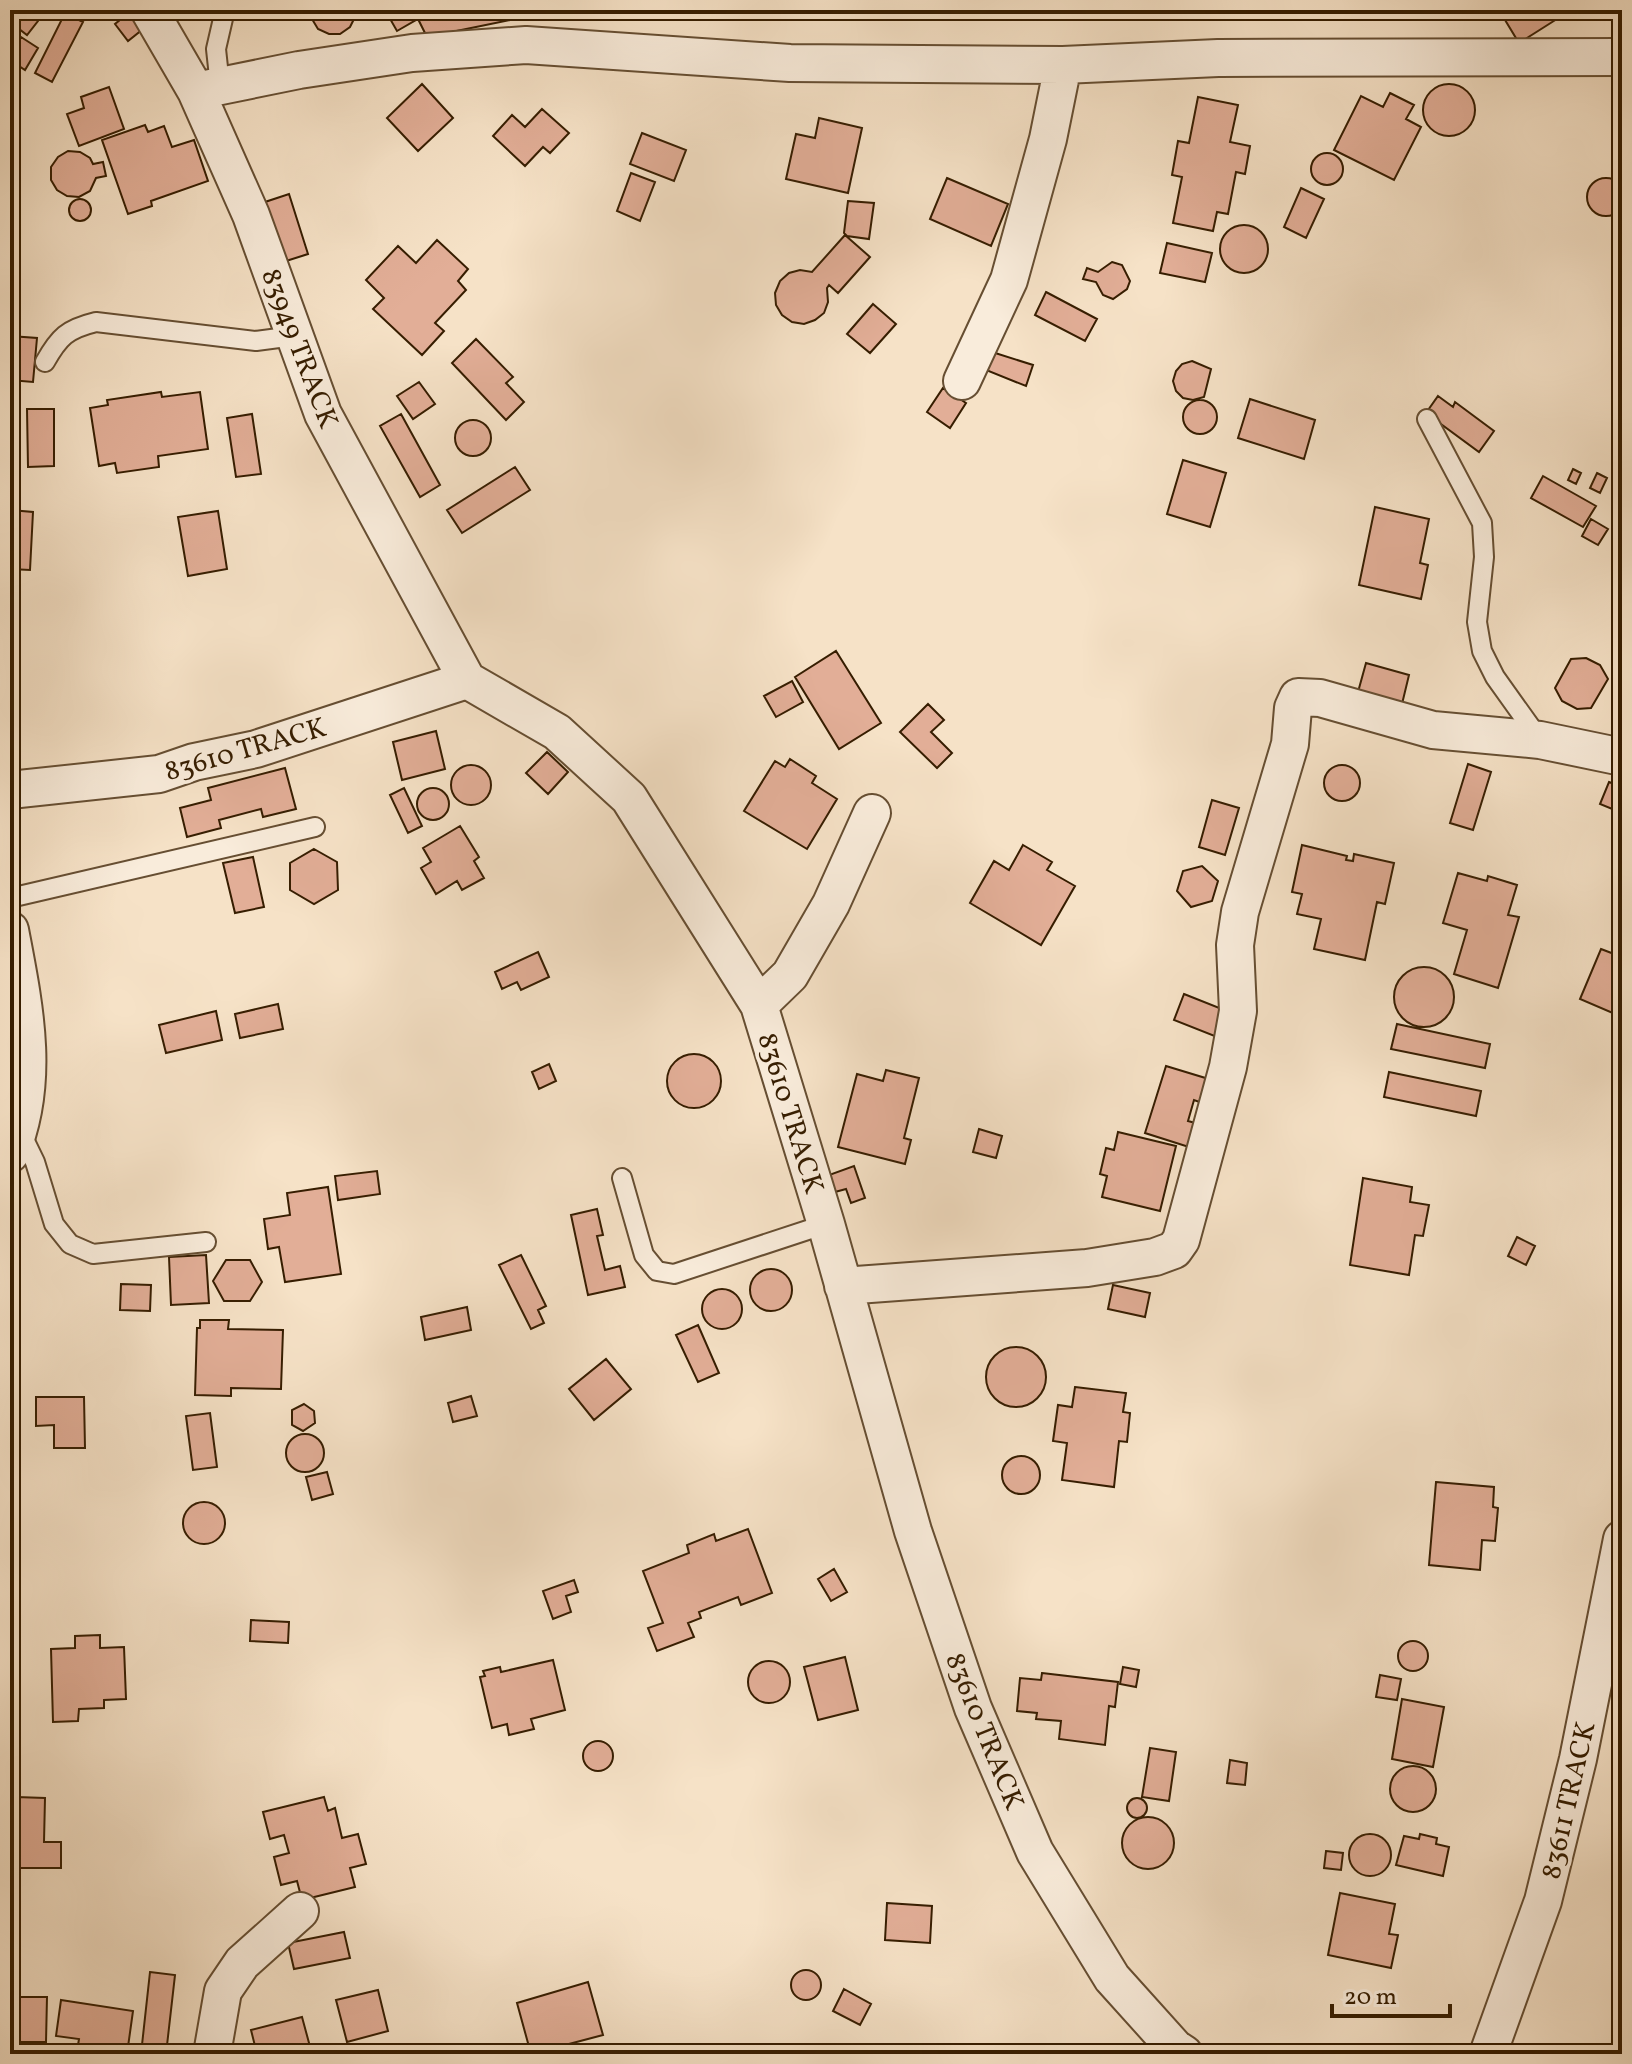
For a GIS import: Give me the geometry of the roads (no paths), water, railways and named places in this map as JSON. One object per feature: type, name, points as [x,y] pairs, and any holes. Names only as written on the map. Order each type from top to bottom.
[{"type":"street","name":"83949 TRACK","points":[[149,10],[208,88],[323,414],[467,680]]},
{"type":"street","points":[[208,88],[412,53],[526,45],[790,63],[1063,65],[1218,58],[1622,57]]},
{"type":"street","points":[[962,381],[1009,280],[1048,139],[1063,65]]},
{"type":"street","name":"83610 TRACK","points":[[10,790],[159,774],[194,762],[256,749],[467,680],[557,732],[629,798],[759,1005],[826,1224],[913,1531],[973,1708],[1035,1852],[1112,1978],[1175,2048],[1184,2054]]},
{"type":"street","points":[[843,1286],[1087,1268],[1155,1257],[1174,1250],[1181,1240],[1228,1067],[1238,1011],[1235,945],[1240,912],[1290,744],[1293,708],[1298,697],[1307,695],[1320,698],[1433,730],[1540,740],[1622,757]]},
{"type":"street","points":[[759,1005],[790,975],[831,904],[872,813]]},
{"type":"street","points":[[10,930],[29,1042],[26,1094],[15,1142]]},
{"type":"street","name":"83611 TRACK","points":[[1488,2054],[1543,1901],[1578,1759],[1622,1539]]},
{"type":"street","points":[[212,2054],[223,1991],[242,1963],[300,1911]]},
{"type":"lane","points":[[208,88],[225,10]]},
{"type":"lane","points":[[45,362],[56,342],[75,327],[96,322],[256,341],[294,336]]},
{"type":"lane","points":[[1427,419],[1482,523],[1484,557],[1477,622],[1482,651],[1495,677],[1540,740]]},
{"type":"lane","points":[[10,898],[315,827]]},
{"type":"lane","points":[[15,1142],[35,1162],[54,1224],[70,1244],[93,1254],[206,1242]]},
{"type":"lane","points":[[622,1178],[644,1255],[657,1271],[674,1274],[826,1224]]}]
